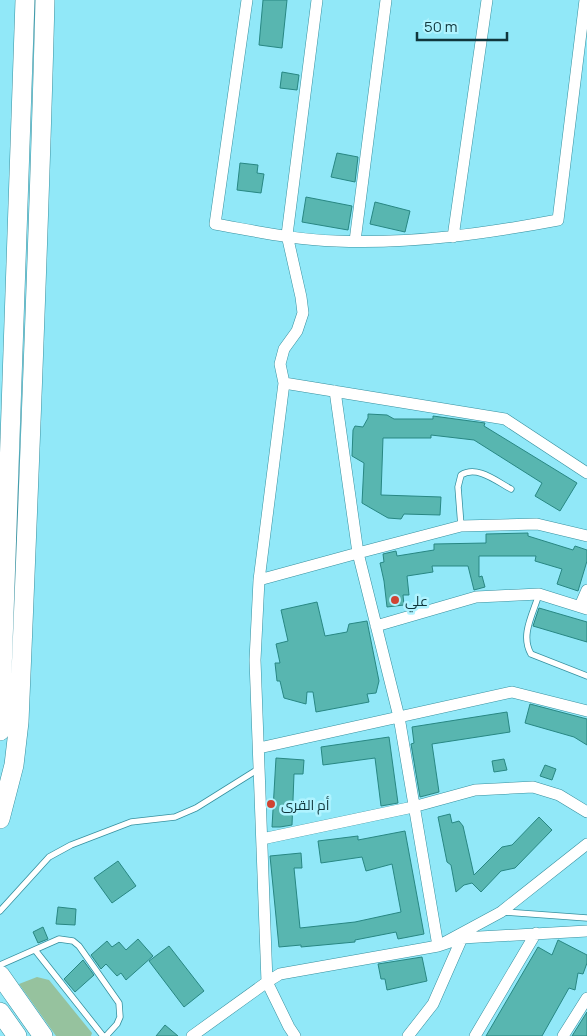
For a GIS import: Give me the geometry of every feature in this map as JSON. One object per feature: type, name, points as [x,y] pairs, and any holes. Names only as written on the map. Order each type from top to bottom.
[{"type":"main road","points":[[0,731],[25,0]]},
{"type":"main road","points":[[0,819],[14,765],[19,722],[45,0]]},
{"type":"main road","points":[[0,975],[43,1036]]},
{"type":"main road","points":[[0,1012],[17,1036]]},
{"type":"street","points":[[247,0],[215,224],[334,241],[404,241],[453,237],[558,220],[585,0]]},
{"type":"street","points":[[295,1036],[267,982],[255,660],[259,580],[284,384],[280,364],[284,349],[303,314],[287,235],[317,0]]},
{"type":"street","points":[[355,241],[386,0]]},
{"type":"street","points":[[453,237],[487,0]]},
{"type":"street","points":[[284,384],[505,420],[587,473]]},
{"type":"street","points":[[335,391],[358,553],[398,717],[438,946]]},
{"type":"street","points":[[259,580],[461,526],[537,524],[587,536]]},
{"type":"street","points":[[376,626],[476,598],[539,594],[583,608],[587,590]]},
{"type":"street","points":[[259,748],[512,692],[587,712]]},
{"type":"street","points":[[262,839],[413,807],[475,790],[533,787],[560,795],[587,812]]},
{"type":"street","points":[[438,946],[501,912],[587,844]]},
{"type":"street","points":[[192,1036],[280,974],[438,946],[462,938],[587,931]]},
{"type":"street","points":[[475,1036],[536,933]]},
{"type":"street","points":[[408,1036],[433,1004],[462,938]]},
{"type":"street","points":[[563,1036],[587,998]]},
{"type":"lane","points":[[461,526],[458,487],[461,475],[467,471],[475,471],[511,489]]},
{"type":"lane","points":[[539,594],[526,636],[526,646],[531,654],[587,676]]},
{"type":"lane","points":[[0,910],[49,857],[71,845],[131,822],[175,817],[196,808],[260,768]]},
{"type":"lane","points":[[501,912],[587,918]]},
{"type":"lane","points":[[0,965],[59,939],[73,941],[79,946],[119,1003],[120,1017],[117,1024],[104,1036],[35,950]]},
{"type":"green space","points":[[37,977],[49,980],[92,1033],[91,1036],[56,1036],[19,984]]},
{"type":"building","points":[[263,0],[287,0],[282,48],[259,45]]},
{"type":"building","points":[[282,72],[299,75],[297,90],[280,88]]},
{"type":"building","points":[[337,153],[358,157],[355,182],[331,177]]},
{"type":"building","points":[[240,163],[258,165],[257,173],[264,174],[261,193],[237,190]]},
{"type":"building","points":[[306,197],[352,206],[348,230],[302,222]]},
{"type":"building","points":[[375,202],[410,211],[405,232],[370,224]]},
{"type":"building","points":[[368,414],[387,415],[394,419],[433,419],[433,416],[485,423],[484,426],[577,483],[560,511],[535,496],[542,483],[474,440],[431,435],[431,438],[383,438],[381,495],[441,497],[440,515],[404,514],[401,519],[388,518],[362,503],[364,463],[352,456],[353,430],[355,426],[363,427]]},
{"type":"building","points":[[528,533],[528,536],[573,550],[575,546],[587,550],[587,561],[578,591],[557,584],[562,569],[535,561],[536,556],[479,556],[479,577],[482,576],[485,587],[474,590],[468,566],[432,566],[433,572],[407,576],[409,595],[403,595],[404,605],[387,607],[380,563],[384,562],[383,554],[396,551],[397,556],[434,550],[434,544],[486,543],[486,534]]},
{"type":"building","points":[[317,602],[325,636],[347,632],[349,624],[367,621],[379,681],[376,693],[367,694],[369,702],[316,712],[313,692],[307,692],[306,704],[284,698],[280,681],[277,681],[275,663],[280,663],[276,644],[288,641],[281,610]]},
{"type":"building","points":[[539,608],[587,622],[587,642],[533,626]]},
{"type":"building","points":[[530,704],[587,719],[587,745],[574,737],[525,723]]},
{"type":"building","points":[[507,712],[510,732],[432,744],[439,792],[420,797],[411,744],[414,743],[412,727]]},
{"type":"building","points":[[389,737],[398,803],[381,806],[375,758],[323,765],[321,747]]},
{"type":"building","points":[[276,758],[304,760],[303,774],[294,774],[292,825],[272,827]]},
{"type":"building","points":[[504,759],[507,770],[494,772],[492,761]]},
{"type":"building","points":[[545,765],[556,769],[552,780],[540,776]]},
{"type":"building","points":[[450,814],[452,823],[459,821],[463,826],[474,875],[502,847],[512,845],[539,817],[552,830],[515,868],[501,871],[481,892],[472,883],[464,885],[456,892],[451,865],[447,862],[438,817]]},
{"type":"building","points":[[405,831],[424,934],[398,939],[396,932],[355,940],[355,942],[279,947],[270,856],[301,853],[302,868],[294,868],[300,928],[355,922],[401,912],[392,864],[366,871],[362,857],[321,863],[318,841],[358,836],[358,840]]},
{"type":"building","points":[[118,861],[136,886],[112,903],[94,878]]},
{"type":"building","points":[[58,907],[76,909],[75,925],[56,924]]},
{"type":"building","points":[[43,927],[48,939],[38,943],[33,932]]},
{"type":"building","points":[[138,939],[153,956],[126,980],[121,973],[117,976],[106,964],[101,969],[91,955],[107,941],[112,947],[119,942],[126,950]]},
{"type":"building","points":[[558,940],[587,955],[587,963],[583,974],[578,973],[575,990],[569,988],[542,1036],[486,1036],[538,947],[552,955]]},
{"type":"building","points":[[169,946],[204,991],[184,1007],[149,961]]},
{"type":"building","points":[[422,957],[427,981],[387,990],[385,979],[381,979],[378,964]]},
{"type":"building","points":[[83,960],[94,975],[75,992],[64,979]]},
{"type":"building","points":[[587,1012],[587,1036],[572,1036]]},
{"type":"building","points":[[165,1025],[178,1036],[156,1036]]},
{"type":"place","name":"علي","points":[[395,600]]},
{"type":"place","name":"أم القرى","points":[[271,804]]}]
